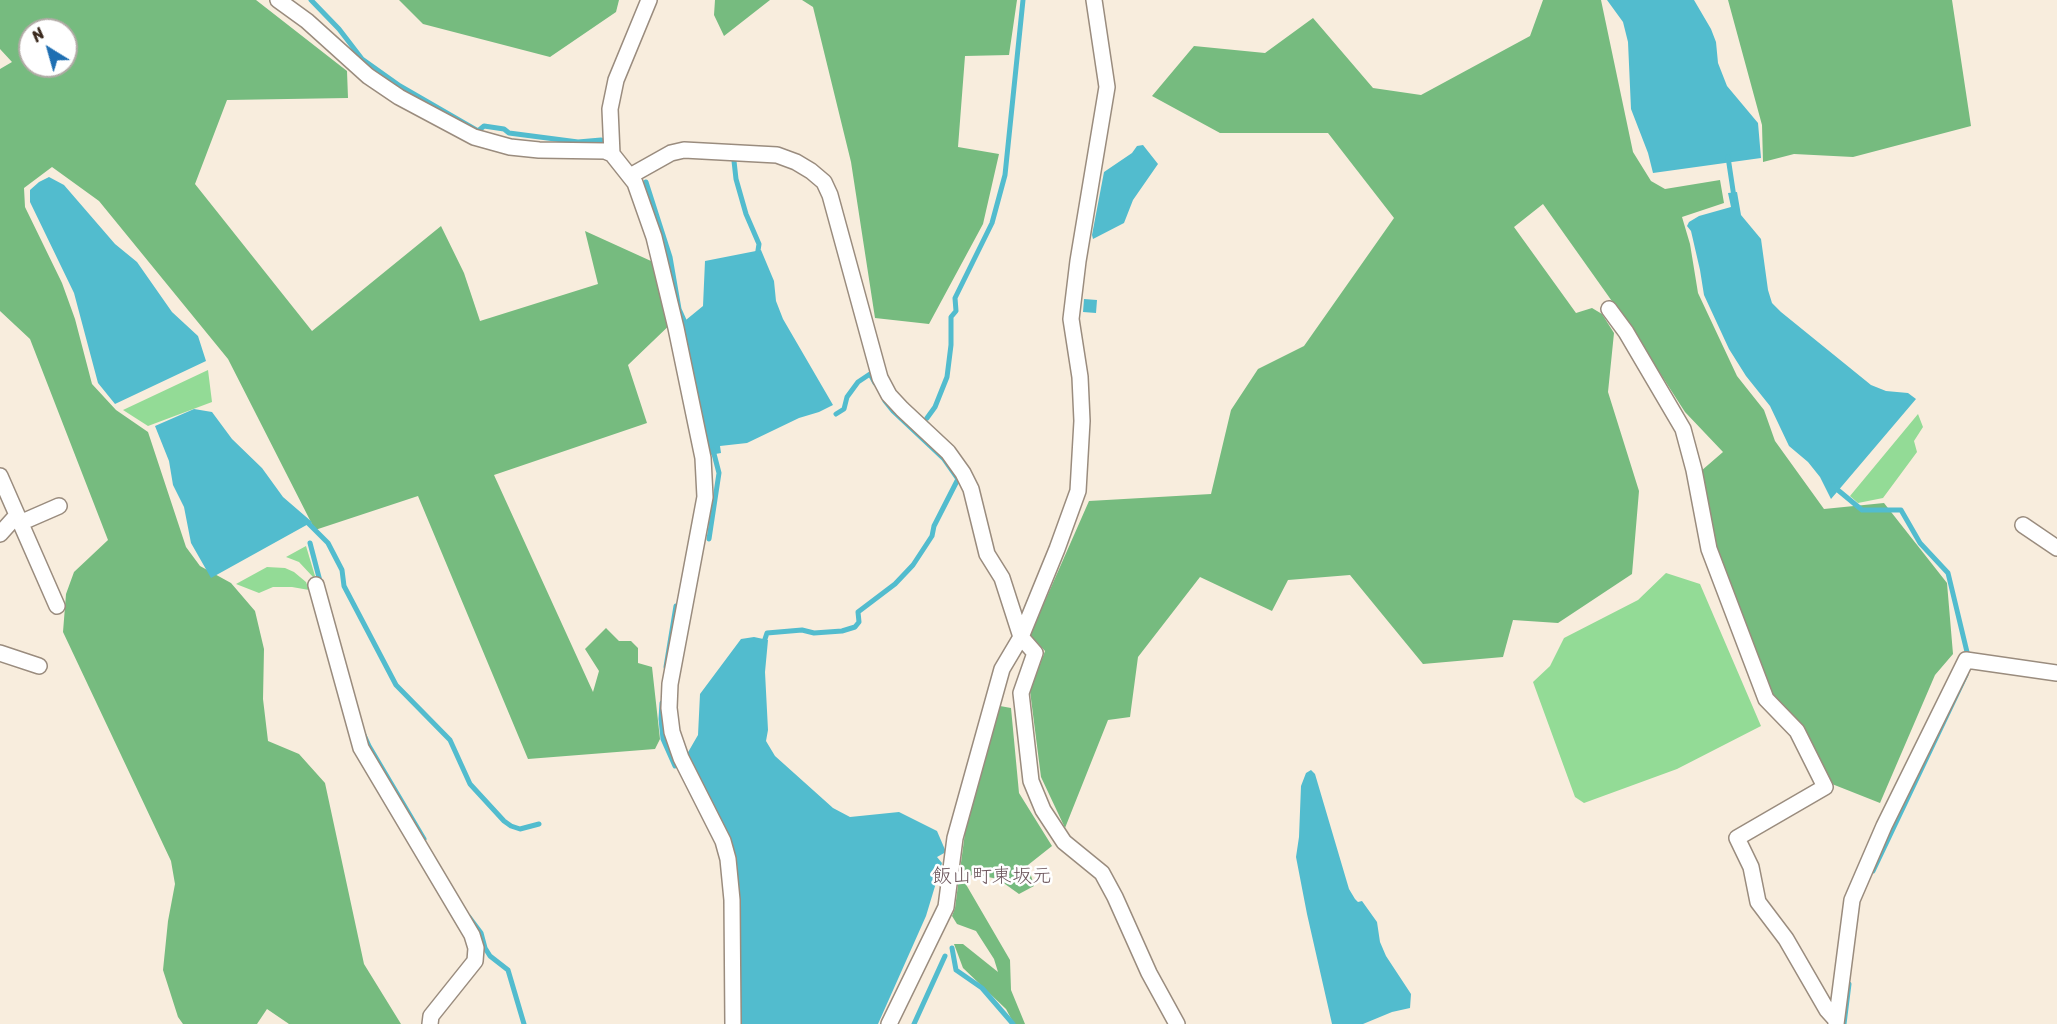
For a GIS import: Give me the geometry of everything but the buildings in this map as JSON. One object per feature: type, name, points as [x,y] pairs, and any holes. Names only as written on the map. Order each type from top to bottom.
[{"type":"street","points":[[278,0],[308,21],[368,76],[399,97],[474,137],[510,147],[605,152],[612,154],[635,183],[654,237],[703,458],[705,497],[670,684],[669,708],[672,732],[681,758],[723,841],[728,859],[732,900],[734,1024]]},
{"type":"street","points":[[612,154],[610,109],[616,80],[649,0]]},
{"type":"street","points":[[889,1024],[946,907],[955,838],[1002,669],[1021,637],[1078,491],[1082,421],[1080,377],[1071,319],[1078,261],[1107,87],[1094,0]]},
{"type":"street","points":[[630,176],[671,153],[684,150],[777,155],[796,162],[824,182],[830,195],[880,378],[896,402],[948,452],[963,473],[971,489],[987,554],[1002,578],[1021,637],[1035,653],[1021,693],[1031,781],[1039,801],[1064,842],[1102,873],[1149,973],[1177,1024]]},
{"type":"street","points":[[1609,309],[1626,332],[1683,429],[1694,470],[1709,549],[1766,699],[1797,731],[1825,787],[1737,838],[1751,867],[1758,902],[1786,939],[1836,1022]]},
{"type":"street","points":[[0,476],[57,606]]},
{"type":"street","points":[[0,534],[18,519],[59,506]]},
{"type":"street","points":[[2024,525],[2057,548]]},
{"type":"street","points":[[316,585],[361,748],[472,935],[476,948],[475,961],[431,1016],[430,1024]]},
{"type":"street","points":[[0,653],[39,666]]},
{"type":"street","points":[[1836,1022],[1852,900],[1884,825],[1966,660],[2057,673]]},
{"type":"green space","points":[[0,0],[256,0],[347,71],[348,98],[227,100],[195,184],[312,331],[441,226],[464,273],[480,321],[598,284],[585,231],[662,266],[678,317],[628,365],[647,423],[494,475],[593,692],[599,671],[585,649],[606,628],[619,641],[631,641],[638,648],[638,663],[652,667],[660,739],[655,749],[528,759],[418,496],[315,530],[228,359],[99,201],[52,167],[24,188],[25,207],[62,283],[75,319],[92,384],[116,410],[148,432],[186,547],[200,566],[231,583],[255,611],[264,649],[263,699],[268,741],[299,754],[325,783],[364,964],[401,1024],[289,1024],[267,1009],[257,1024],[183,1024],[178,1017],[163,970],[168,921],[175,884],[171,861],[63,632],[66,594],[74,572],[108,540],[30,339],[0,311],[0,69],[12,62],[0,49]]},
{"type":"green space","points":[[399,0],[619,0],[616,12],[550,57],[423,24]]},
{"type":"green space","points":[[715,0],[770,0],[724,36],[714,15]]},
{"type":"green space","points":[[802,0],[1017,0],[1009,55],[965,56],[958,147],[999,154],[983,224],[929,324],[875,318],[851,162],[813,7]]},
{"type":"green space","points":[[1543,0],[1601,0],[1633,152],[1651,181],[1665,189],[1720,180],[1724,203],[1682,217],[1690,244],[1698,293],[1737,376],[1764,410],[1775,441],[1824,509],[1884,503],[1947,583],[1953,654],[1935,675],[1880,803],[1832,784],[1802,727],[1771,693],[1720,564],[1701,471],[1723,452],[1685,412],[1631,328],[1543,204],[1514,227],[1576,313],[1592,308],[1602,314],[1614,333],[1608,392],[1639,491],[1632,574],[1558,623],[1513,620],[1503,657],[1423,664],[1350,575],[1288,580],[1272,611],[1200,577],[1138,657],[1130,717],[1108,720],[1065,828],[1041,777],[1030,691],[1045,651],[1030,635],[1089,501],[1211,494],[1231,410],[1258,369],[1304,346],[1394,218],[1328,133],[1220,133],[1152,96],[1194,46],[1265,53],[1313,18],[1373,88],[1421,95],[1530,36]]},
{"type":"green space","points":[[1728,0],[1952,0],[1971,126],[1853,157],[1794,154],[1763,162],[1762,125]]},
{"type":"green space","points":[[208,370],[212,402],[148,426],[123,410]]},
{"type":"green space","points":[[1918,414],[1923,427],[1914,441],[1917,452],[1883,498],[1858,503],[1850,496]]},
{"type":"green space","points":[[306,546],[315,576],[313,577],[299,562],[286,557]]},
{"type":"green space","points":[[267,567],[285,568],[294,572],[306,582],[309,590],[273,587],[259,593],[236,584]]},
{"type":"green space","points":[[1666,573],[1700,584],[1761,726],[1677,769],[1584,803],[1575,797],[1533,682],[1550,666],[1564,638],[1638,600]]},
{"type":"green space","points":[[1000,706],[1011,708],[1019,793],[1052,846],[1028,865],[1034,886],[1019,894],[998,879],[973,874],[964,881],[1010,960],[1011,990],[1025,1024],[1014,1024],[1006,1009],[963,968],[954,944],[963,944],[998,972],[994,959],[976,931],[957,924],[952,916],[966,825]]},
{"type":"water","points":[[1607,0],[1694,0],[1716,42],[1718,63],[1727,86],[1758,123],[1761,158],[1653,173],[1631,109],[1628,42],[1623,22]]},
{"type":"water","points":[[1143,145],[1158,164],[1133,200],[1124,223],[1093,239],[1104,172],[1132,153],[1137,146]]},
{"type":"water","points":[[49,177],[64,185],[115,244],[137,262],[172,312],[198,336],[206,361],[115,404],[98,383],[74,293],[30,202],[30,190]]},
{"type":"water","points":[[1737,192],[1741,215],[1761,239],[1772,303],[1871,385],[1886,391],[1908,393],[1916,399],[1831,499],[1820,477],[1808,462],[1789,446],[1770,406],[1746,376],[1729,349],[1704,295],[1691,231],[1687,226],[1699,216],[1731,207],[1728,193]]},
{"type":"water","points":[[761,250],[774,281],[776,301],[783,319],[833,405],[799,418],[747,443],[720,446],[721,453],[710,455],[681,324],[703,306],[705,261]]},
{"type":"water","points":[[1084,299],[1097,300],[1096,313],[1083,312]]},
{"type":"water","points":[[194,409],[212,412],[232,439],[262,468],[283,497],[312,522],[211,578],[191,543],[184,507],[173,485],[169,461],[155,426]]},
{"type":"water","points":[[754,637],[768,640],[765,672],[768,730],[766,741],[775,756],[833,808],[850,817],[899,812],[937,831],[946,852],[937,857],[942,863],[926,916],[878,1024],[740,1024],[737,862],[729,837],[687,754],[698,735],[700,694],[741,639]]},
{"type":"water","points":[[1311,770],[1315,774],[1349,889],[1358,902],[1362,901],[1377,922],[1380,942],[1386,956],[1411,994],[1410,1008],[1392,1012],[1363,1024],[1332,1024],[1307,914],[1296,857],[1301,786],[1306,773]]},
{"type":"waterway","points":[[311,0],[339,29],[362,59],[400,86],[478,131],[484,126],[504,129],[509,133],[578,142],[601,140]]},
{"type":"waterway","points":[[927,418],[935,407],[947,377],[951,345],[951,317],[956,311],[955,298],[992,223],[1005,175],[1023,0]]},
{"type":"waterway","points":[[1728,157],[1734,197]]},
{"type":"waterway","points":[[734,161],[736,179],[746,214],[759,244],[757,257]]},
{"type":"waterway","points":[[646,182],[670,257],[679,309],[687,327]]},
{"type":"waterway","points":[[836,414],[844,409],[847,397],[858,382],[870,374],[875,383]]},
{"type":"waterway","points":[[763,645],[767,633],[802,630],[814,633],[842,631],[855,627],[859,622],[858,612],[895,584],[913,565],[932,536],[934,526],[958,479],[944,459],[885,401]]},
{"type":"waterway","points":[[709,539],[719,473],[713,450]]},
{"type":"waterway","points":[[1833,486],[1862,510],[1901,510],[1920,543],[1948,573],[1967,652]]},
{"type":"waterway","points":[[305,520],[328,543],[342,570],[344,586],[396,685],[450,740],[470,784],[511,826],[520,829],[539,824]]},
{"type":"waterway","points":[[310,543],[321,585]]},
{"type":"waterway","points":[[666,667],[676,606]]},
{"type":"waterway","points":[[1873,871],[1966,675]]},
{"type":"waterway","points":[[662,703],[663,739],[675,766],[677,764]]},
{"type":"waterway","points":[[364,735],[424,839]]},
{"type":"waterway","points":[[469,917],[481,933],[490,956],[508,970],[524,1024]]},
{"type":"waterway","points":[[952,948],[956,970],[982,988],[1013,1024]]},
{"type":"waterway","points":[[914,1024],[945,956]]},
{"type":"waterway","points":[[1844,1024],[1849,984]]},
{"type":"district","name":"飯山町東坂元","points":[[992,877]]}]
